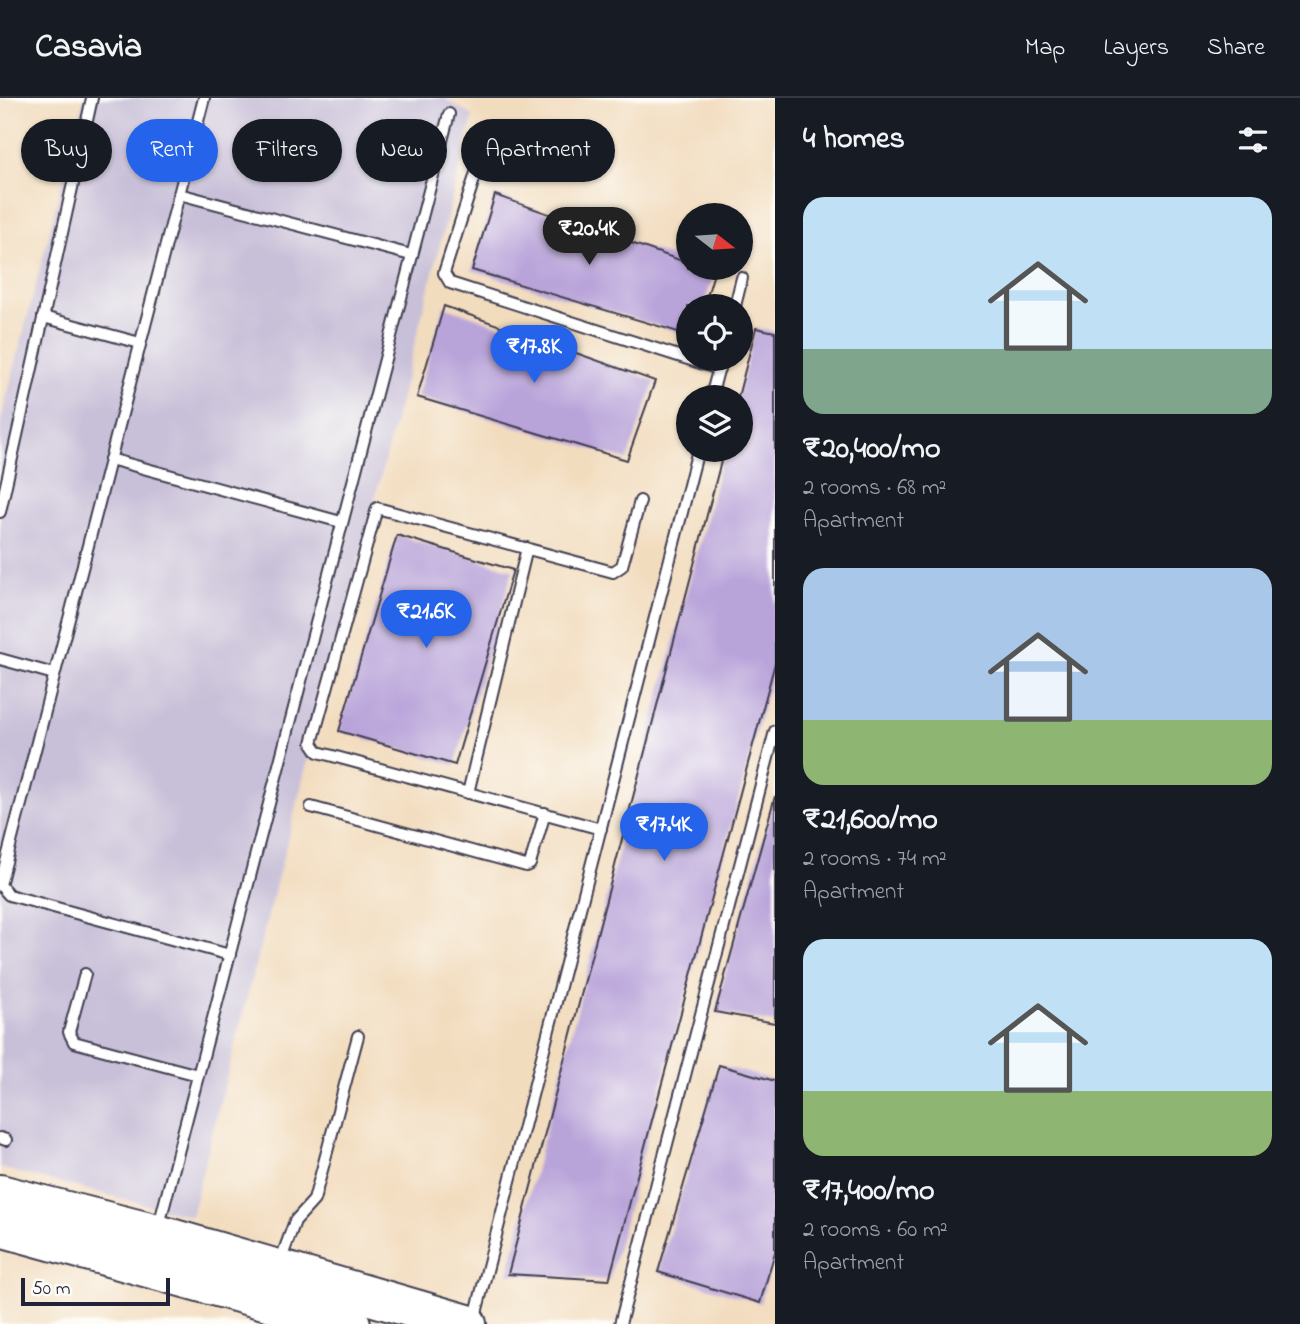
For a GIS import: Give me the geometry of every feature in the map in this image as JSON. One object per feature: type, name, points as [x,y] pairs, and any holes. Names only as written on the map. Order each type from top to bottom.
[{"type":"highway","points":[[0,1194],[351,1324]]},
{"type":"highway","points":[[0,1227],[278,1269],[467,1324]]},
{"type":"lane","points":[[0,512],[92,98]]},
{"type":"lane","points":[[204,98],[1,876],[1,890],[22,899],[230,955]]},
{"type":"lane","points":[[152,1251],[449,114]]},
{"type":"lane","points":[[473,182],[444,273],[450,283],[676,351]]},
{"type":"lane","points":[[179,194],[411,255]]},
{"type":"lane","points":[[43,317],[140,342]]},
{"type":"lane","points":[[110,460],[341,522]]},
{"type":"lane","points":[[473,1324],[695,462]]},
{"type":"lane","points":[[601,829],[318,752],[312,743],[377,508],[618,571],[640,501]]},
{"type":"lane","points":[[468,793],[527,548]]},
{"type":"lane","points":[[0,660],[54,674]]},
{"type":"lane","points":[[620,1324],[775,731]]},
{"type":"lane","points":[[311,807],[526,866],[530,864],[545,813]]},
{"type":"lane","points":[[85,974],[69,1032],[74,1042],[198,1075]]},
{"type":"lane","points":[[278,1269],[288,1234],[314,1200],[358,1036]]},
{"type":"shaded area","points":[[84,98],[444,98],[473,116],[472,119],[461,119],[461,163],[191,1216],[0,1168],[0,423],[62,182],[112,182],[112,119],[79,119]]},
{"type":"building","points":[[495,195],[676,259],[676,280],[712,280],[708,294],[676,294],[676,331],[472,270]]},
{"type":"building","points":[[444,306],[655,381],[627,460],[417,397]]},
{"type":"building","points":[[756,328],[775,332],[775,663],[609,1280],[508,1274],[721,462],[753,462],[753,385],[741,385],[745,371],[753,371],[753,340]]},
{"type":"building","points":[[397,535],[513,570],[455,765],[339,731]]},
{"type":"building","points":[[775,796],[775,1023],[715,1012]]},
{"type":"building","points":[[719,1065],[775,1081],[775,1252],[760,1303],[658,1272]]}]
